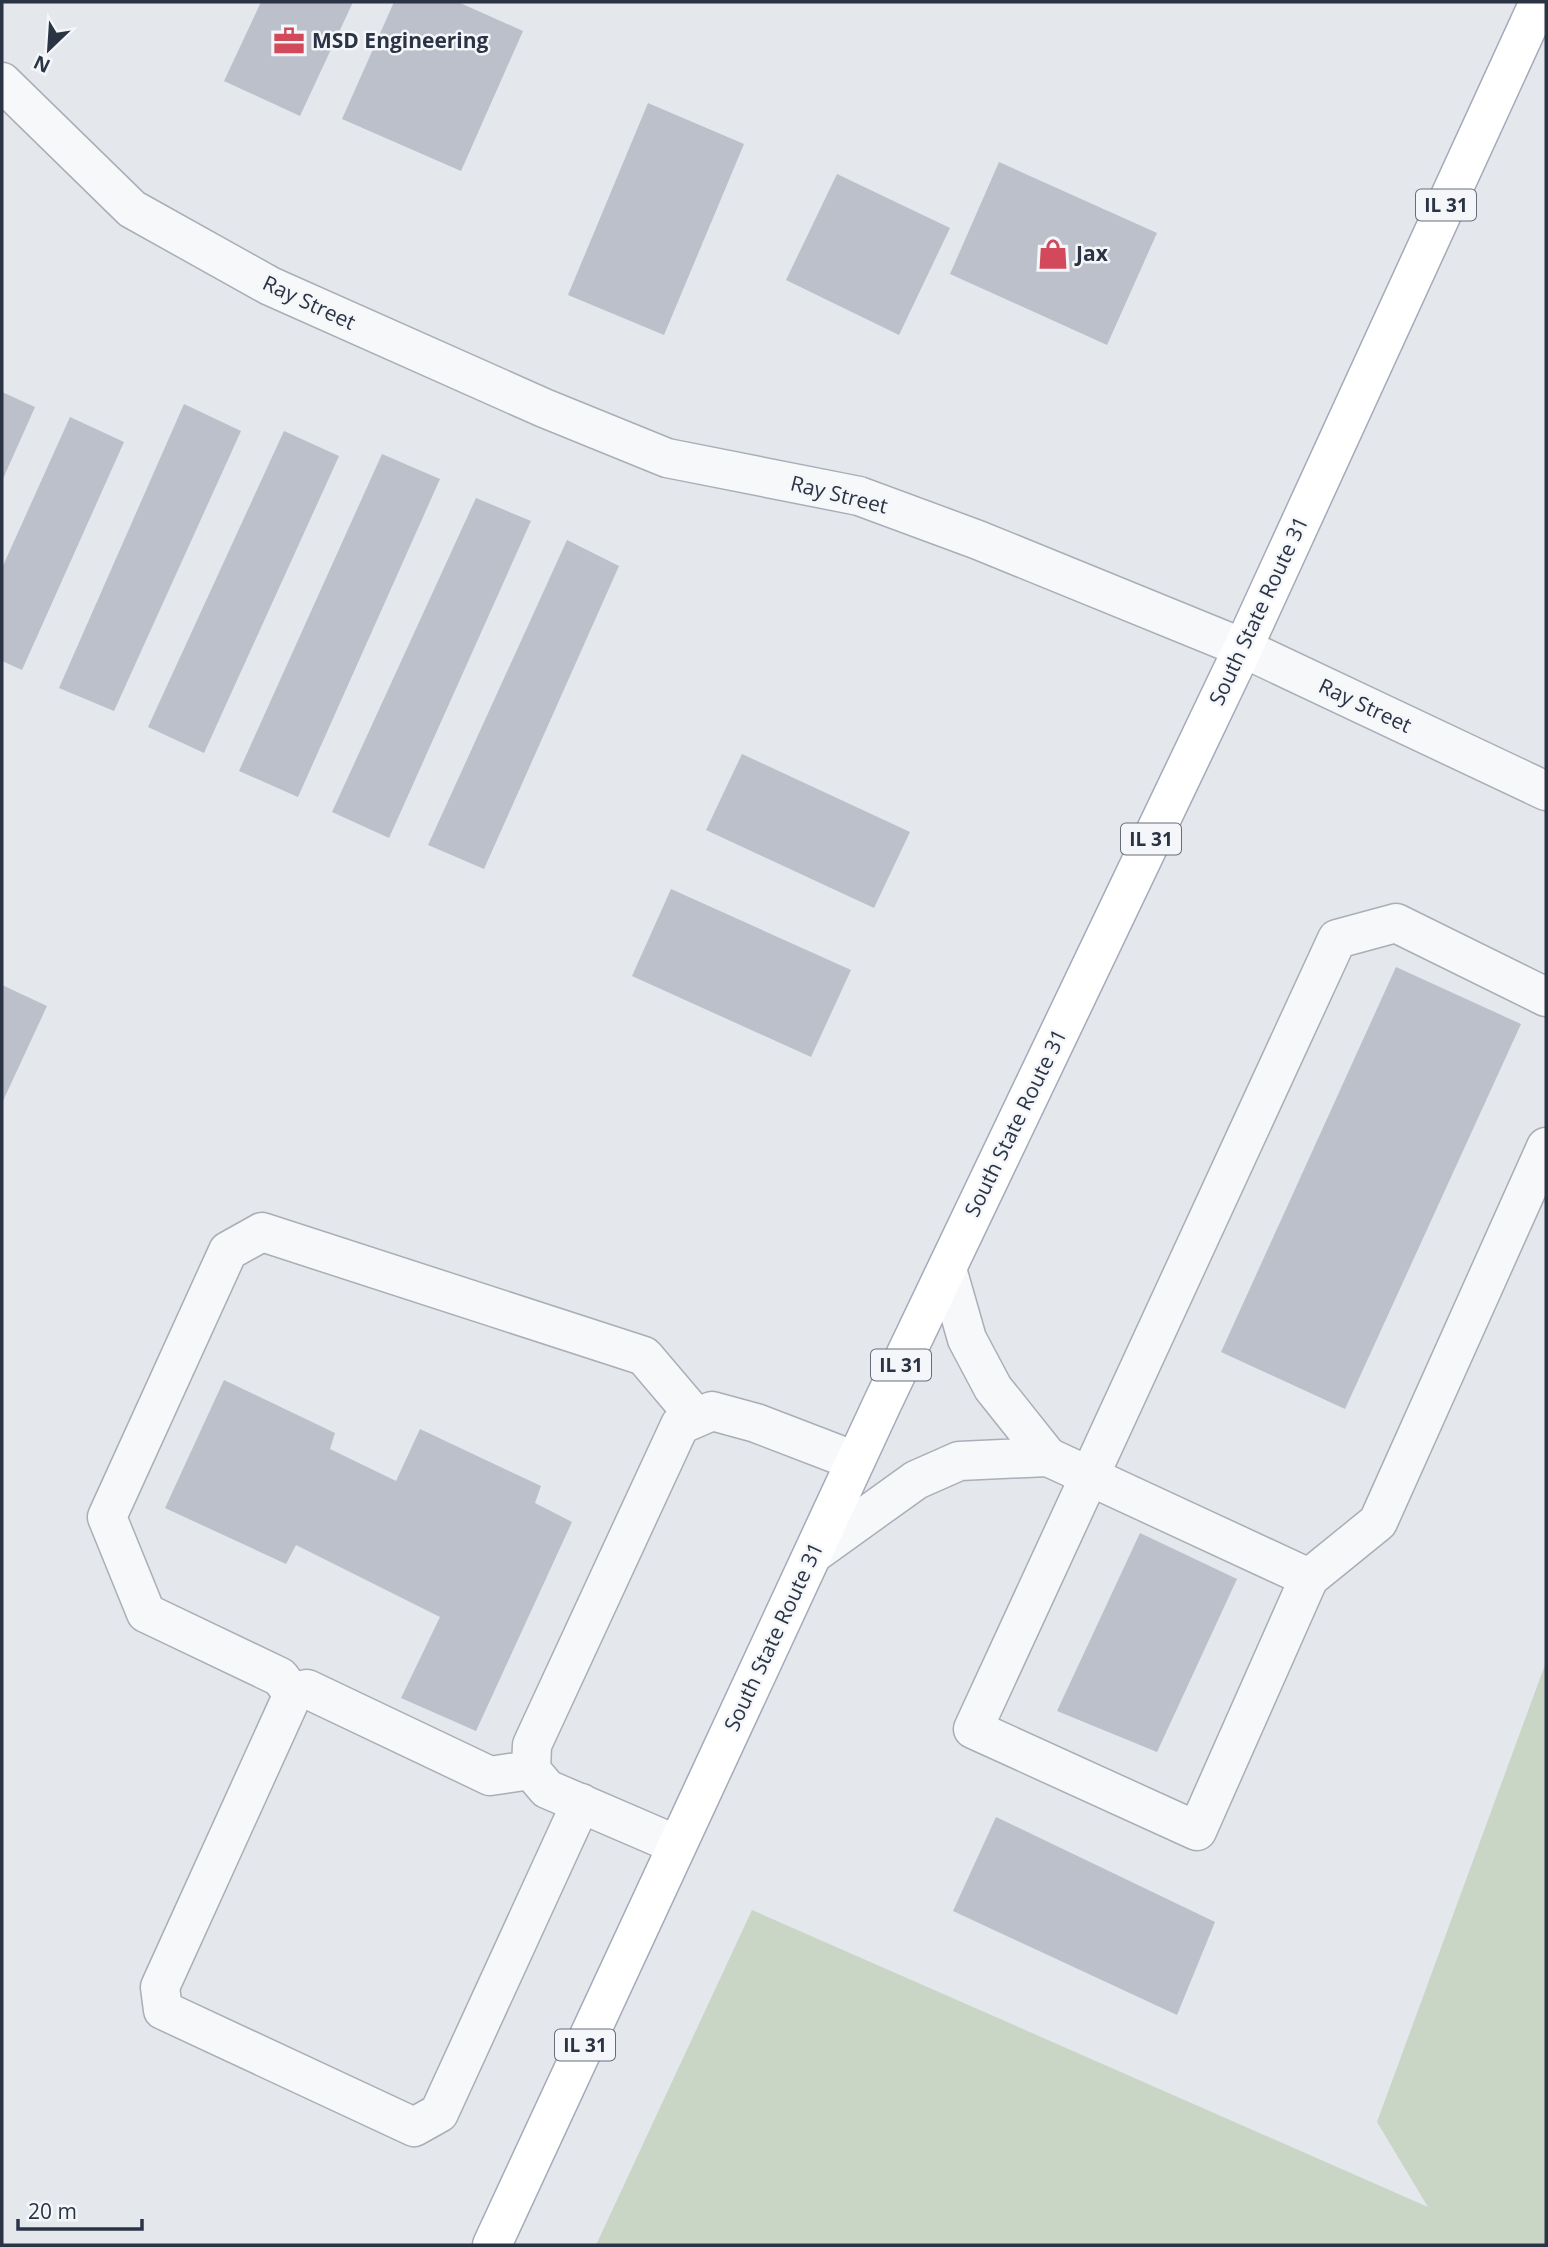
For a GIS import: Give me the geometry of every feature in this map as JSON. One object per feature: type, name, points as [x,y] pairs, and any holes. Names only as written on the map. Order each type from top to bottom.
[{"type":"main road","name":"South State Route 31","points":[[492,2245],[855,1461],[1242,648],[1539,2]]},
{"type":"street","name":"Ray Street","points":[[2,82],[132,209],[270,286],[544,408],[667,458],[859,496],[1242,648],[1546,792]]},
{"type":"street","points":[[1546,997],[1396,923],[1337,939],[974,1729],[1197,1831],[1309,1578],[1378,1522],[1546,1147]]},
{"type":"street","points":[[293,1694],[280,1676],[146,1613],[107,1517],[228,1251],[262,1232],[644,1356],[695,1416]]},
{"type":"street","points":[[947,1269],[967,1339],[980,1364],[993,1388],[1048,1457],[1309,1578]]},
{"type":"street","points":[[677,1845],[547,1789],[531,1770],[532,1745],[680,1424],[712,1411],[756,1423],[855,1461]]},
{"type":"street","points":[[813,1554],[916,1480],[959,1461],[1048,1457]]},
{"type":"street","points":[[531,1770],[490,1776],[307,1689],[293,1694],[160,1987],[163,2010],[414,2127],[439,2113],[581,1803]]},
{"type":"green space","points":[[1546,1662],[1546,2245],[596,2245],[752,1910],[1428,2207],[1377,2122]]},
{"type":"building","name":"MSD Engineering","points":[[261,2],[353,2],[300,116],[224,81]]},
{"type":"building","points":[[394,2],[458,2],[523,31],[461,171],[342,119]]},
{"type":"building","points":[[648,103],[744,144],[664,335],[568,295]]},
{"type":"building","name":"Jax","points":[[999,162],[1157,233],[1107,345],[950,274]]},
{"type":"building","points":[[837,174],[950,228],[899,335],[786,280]]},
{"type":"building","points":[[2,392],[35,407],[2,481]]},
{"type":"building","points":[[184,404],[241,431],[114,711],[59,688]]},
{"type":"building","points":[[70,417],[124,442],[22,670],[2,661],[2,568]]},
{"type":"building","points":[[284,431],[339,456],[204,753],[148,727]]},
{"type":"building","points":[[382,454],[440,479],[298,797],[239,771]]},
{"type":"building","points":[[476,498],[531,521],[389,838],[332,812]]},
{"type":"building","points":[[567,540],[619,566],[484,869],[428,845]]},
{"type":"building","points":[[742,754],[910,832],[874,908],[706,830]]},
{"type":"building","points":[[671,889],[851,970],[811,1057],[632,976]]},
{"type":"building","points":[[1396,967],[1521,1024],[1345,1409],[1221,1352]]},
{"type":"building","points":[[2,985],[47,1006],[2,1103]]},
{"type":"building","points":[[224,1380],[335,1433],[330,1449],[396,1481],[420,1429],[541,1486],[535,1503],[572,1522],[476,1731],[401,1698],[440,1617],[296,1545],[286,1564],[165,1508]]},
{"type":"building","points":[[1140,1533],[1237,1579],[1157,1752],[1057,1711]]},
{"type":"building","points":[[996,1817],[1215,1922],[1177,2015],[953,1911]]},
{"type":"place","name":"MSD Engineering","points":[[289,41]]},
{"type":"place","name":"Jax","points":[[1053,254]]}]
